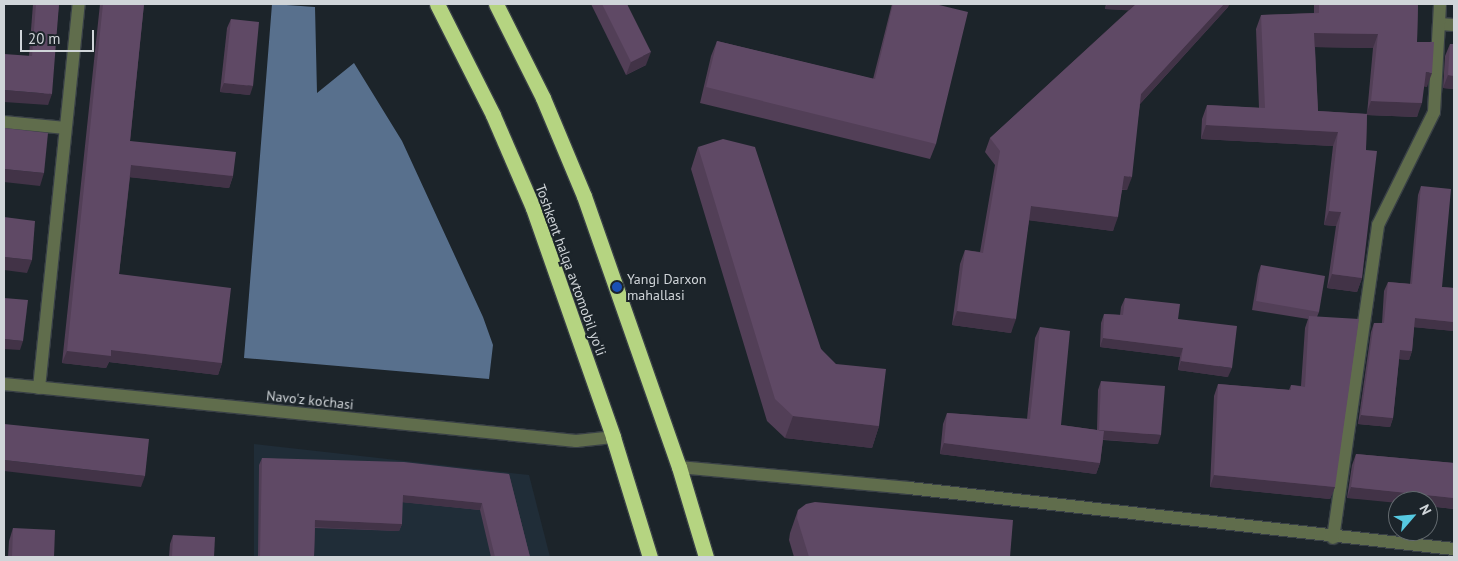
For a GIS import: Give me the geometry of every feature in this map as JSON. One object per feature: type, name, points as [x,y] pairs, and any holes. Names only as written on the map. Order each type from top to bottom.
[{"type":"highway","name":"Toshkent halqa avtomobil yo'li","points":[[437,4],[493,115],[532,208],[613,437],[650,557]]},
{"type":"highway","points":[[496,4],[543,98],[584,196],[679,467],[706,557]]},
{"type":"street","points":[[39,388],[79,4]]},
{"type":"street","points":[[1333,538],[1378,225],[1434,112],[1440,4]]},
{"type":"street","points":[[1440,24],[1454,25]]},
{"type":"street","points":[[4,122],[65,128]]},
{"type":"street","name":"Navo'z ko'chasi","points":[[4,384],[576,441],[613,437]]},
{"type":"street","points":[[679,467],[909,488],[1333,538],[1454,549]]},
{"type":"shaded area","points":[[254,444],[529,475],[550,557],[254,557]]},
{"type":"water","points":[[272,4],[315,7],[317,93],[354,63],[402,141],[483,317],[493,345],[489,379],[244,358]]},
{"type":"building","points":[[36,4],[59,4],[52,94],[4,90],[4,54],[32,56]]},
{"type":"building","points":[[103,4],[144,4],[130,141],[236,152],[233,176],[131,165],[119,274],[231,288],[222,363],[111,350],[111,356],[67,351]]},
{"type":"building","points":[[602,4],[627,4],[651,52],[631,62]]},
{"type":"building","points":[[893,4],[935,4],[968,12],[936,144],[706,87],[717,41],[875,79]]},
{"type":"building","points":[[1136,4],[1224,4],[1141,94],[1132,177],[1124,176],[1118,217],[1031,206],[1016,319],[957,311],[965,250],[983,253],[1000,151],[990,138]]},
{"type":"building","points":[[1319,4],[1418,4],[1417,42],[1434,42],[1432,73],[1426,72],[1422,103],[1371,101],[1378,34],[1314,33],[1318,111],[1367,114],[1366,150],[1377,151],[1362,278],[1332,274],[1341,212],[1329,211],[1338,132],[1206,125],[1207,105],[1265,108],[1261,15],[1319,13]]},
{"type":"building","points":[[231,19],[259,22],[253,86],[224,83]]},
{"type":"building","points":[[1450,44],[1454,44],[1454,76],[1448,75]]},
{"type":"building","points":[[4,128],[48,133],[44,173],[4,169]]},
{"type":"building","points":[[723,139],[755,147],[821,349],[836,364],[886,369],[879,426],[793,416],[775,399],[698,147]]},
{"type":"building","points":[[1421,186],[1451,189],[1442,287],[1454,288],[1454,322],[1415,318],[1412,351],[1400,350],[1393,418],[1361,415],[1374,323],[1384,323],[1388,282],[1412,284]]},
{"type":"building","points":[[4,217],[35,221],[32,260],[4,257]]},
{"type":"building","points":[[1261,265],[1325,276],[1319,312],[1256,301]]},
{"type":"building","points":[[4,298],[28,300],[23,341],[4,339]]},
{"type":"building","points":[[1125,298],[1180,304],[1178,319],[1237,326],[1232,368],[1181,361],[1183,348],[1103,338],[1104,314],[1123,315]]},
{"type":"building","points":[[1309,316],[1359,319],[1335,487],[1214,475],[1218,384],[1291,390],[1291,385],[1305,387]]},
{"type":"building","points":[[1040,327],[1070,331],[1061,425],[1104,431],[1100,463],[944,443],[947,413],[1030,419]]},
{"type":"building","points":[[1101,381],[1165,386],[1161,435],[1099,430]]},
{"type":"building","points":[[4,424],[149,439],[145,476],[4,460]]},
{"type":"building","points":[[1356,454],[1454,463],[1454,498],[1438,496],[1438,491],[1388,491],[1351,487]]},
{"type":"building","points":[[262,458],[404,462],[509,474],[530,557],[495,557],[482,503],[403,495],[402,524],[315,520],[314,557],[260,557]]},
{"type":"building","points":[[815,502],[1013,520],[1010,557],[809,557],[797,518],[798,510],[806,504]]},
{"type":"building","points":[[13,528],[55,530],[54,557],[12,557]]},
{"type":"building","points":[[173,535],[215,537],[214,557],[172,557]]},
{"type":"place","name":"Yangi Darxon mahallasi","points":[[617,287]]}]
